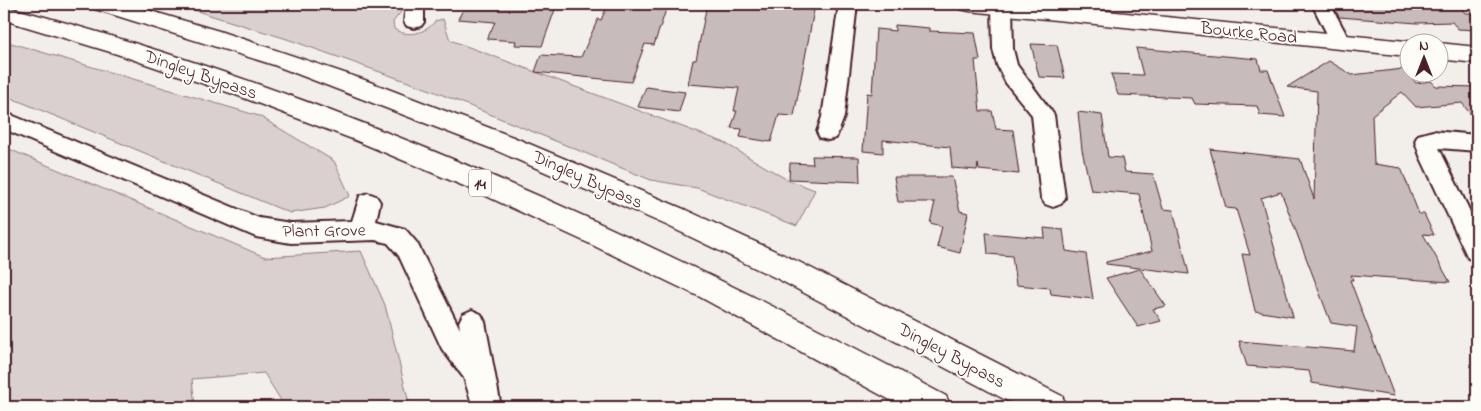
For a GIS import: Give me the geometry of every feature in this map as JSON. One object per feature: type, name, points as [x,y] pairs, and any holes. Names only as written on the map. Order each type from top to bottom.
[{"type":"main road","name":"Dingley Bypass","points":[[103,4],[211,35],[511,144],[708,232],[845,298],[1050,407]]},
{"type":"main road","name":"Bourke Road","points":[[969,4],[1398,47]]},
{"type":"main road","name":"Dingley Bypass","points":[[4,13],[142,54],[234,85],[349,127],[432,161],[658,263],[934,407]]},
{"type":"main road","points":[[1448,52],[1477,55]]},
{"type":"street","points":[[825,136],[832,118],[848,4]]},
{"type":"street","points":[[1321,4],[1340,41]]},
{"type":"street","points":[[1002,7],[1006,64],[1010,73],[1038,104],[1043,116],[1053,198]]},
{"type":"street","name":"Plant Grove","points":[[4,120],[261,228],[291,233],[362,229],[394,234],[404,244],[420,273],[452,341],[475,371],[485,399]]},
{"type":"street","points":[[1477,143],[1433,139],[1426,141],[1431,156],[1477,251]]},
{"type":"street","points":[[362,229],[368,202]]},
{"type":"street","name":"Plant Grove","points":[[472,322],[485,399]]},
{"type":"shaded area","points":[[174,4],[312,4],[334,10],[347,4],[407,4],[393,22],[394,29],[399,32],[416,33],[427,29],[435,21],[443,19],[450,40],[723,142],[786,179],[815,190],[797,226],[697,188],[651,180],[428,89],[287,39]]},
{"type":"shaded area","points":[[4,41],[259,116],[334,161],[350,196],[325,208],[290,213],[4,95]]},
{"type":"shaded area","points":[[4,147],[265,257],[361,251],[385,305],[410,407],[285,407],[264,373],[192,379],[195,407],[4,407]]},
{"type":"building","points":[[466,4],[557,4],[542,46],[515,45],[516,41],[487,39],[495,22],[458,19]]},
{"type":"building","points":[[608,4],[668,4],[654,45],[645,44],[631,82],[535,72],[541,55],[581,57],[598,19],[601,20]]},
{"type":"building","points":[[707,4],[766,10],[767,5],[814,10],[794,116],[779,115],[771,142],[740,137],[742,129],[731,128],[737,111],[734,111],[739,88],[688,84],[693,60],[696,60]]},
{"type":"building","points":[[1332,4],[1458,4],[1465,13],[1477,13],[1477,30],[1458,29],[1452,22],[1417,23],[1339,17]]},
{"type":"building","points":[[895,25],[929,28],[929,31],[975,33],[980,60],[975,60],[980,111],[992,111],[996,129],[1013,130],[1019,174],[979,170],[978,164],[977,170],[952,168],[950,147],[883,140],[883,153],[863,151],[867,93],[872,94],[876,29],[895,31]]},
{"type":"building","points":[[1031,44],[1057,45],[1065,78],[1039,77]]},
{"type":"building","points":[[1136,48],[1258,59],[1261,70],[1268,70],[1285,117],[1260,115],[1257,106],[1195,104],[1192,98],[1118,95],[1111,74],[1143,75]]},
{"type":"building","points":[[1329,61],[1352,75],[1398,70],[1398,82],[1432,82],[1436,86],[1477,87],[1477,123],[1462,103],[1416,107],[1402,92],[1372,115],[1374,164],[1401,168],[1419,214],[1424,214],[1434,235],[1423,234],[1450,282],[1351,275],[1353,280],[1350,280],[1394,396],[1312,383],[1309,371],[1247,366],[1239,341],[1354,351],[1357,327],[1331,323],[1281,192],[1261,198],[1293,317],[1255,311],[1242,254],[1250,255],[1236,209],[1226,208],[1210,149],[1300,159],[1314,199],[1317,91],[1287,87]]},
{"type":"building","points":[[646,87],[685,92],[679,112],[638,107]]},
{"type":"building","points":[[1078,112],[1102,115],[1108,157],[1122,158],[1125,172],[1153,174],[1163,209],[1173,210],[1189,274],[1106,264],[1106,262],[1152,251],[1139,194],[1091,190],[1082,150]]},
{"type":"building","points":[[812,156],[859,157],[860,182],[789,179],[790,163],[813,164]]},
{"type":"building","points":[[894,177],[952,177],[960,211],[968,213],[960,253],[937,247],[942,226],[930,223],[935,202],[898,202]]},
{"type":"building","points":[[1044,228],[1063,230],[1066,251],[1086,254],[1093,299],[1051,294],[1050,288],[1016,285],[1012,256],[988,254],[986,233],[1045,238]]},
{"type":"building","points":[[1140,269],[1166,306],[1153,309],[1161,321],[1138,327],[1106,278]]}]
